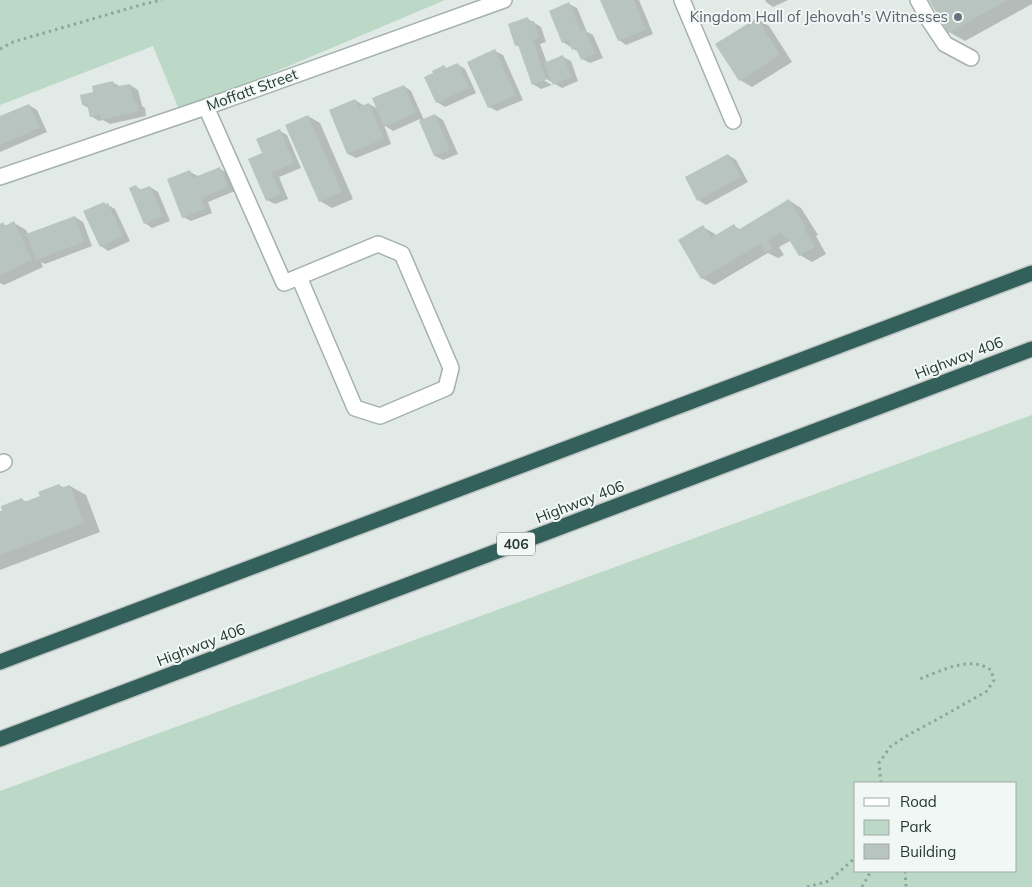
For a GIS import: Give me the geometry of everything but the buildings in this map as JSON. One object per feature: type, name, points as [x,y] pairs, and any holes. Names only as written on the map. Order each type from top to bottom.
[{"type":"highway","points":[[0,662],[1032,273]]},
{"type":"highway","name":"Highway 406","points":[[0,739],[1032,350]]},
{"type":"street","name":"Moffatt Street","points":[[0,177],[206,107],[504,0]]},
{"type":"street","points":[[682,0],[733,121]]},
{"type":"street","points":[[918,0],[945,44],[971,58]]},
{"type":"street","points":[[206,107],[284,282],[378,244],[402,254],[451,368],[446,388],[380,416],[354,408],[299,277]]},
{"type":"path","points":[[0,49],[13,42],[162,0]]},
{"type":"path","points":[[882,782],[879,763],[890,748],[908,735],[988,691],[994,680],[991,670],[981,665],[964,664],[920,679]]},
{"type":"path","points":[[807,887],[829,881],[854,859]]},
{"type":"path","points":[[862,887],[870,872]]},
{"type":"path","points":[[904,872],[906,887]]},
{"type":"green space","points":[[0,0],[445,0],[180,112],[153,46],[0,105]]},
{"type":"green space","points":[[1032,415],[1032,887],[0,887],[0,791]]},
{"type":"place","name":"Kingdom Hall of Jehovah's Witnesses","points":[[958,17]]}]
